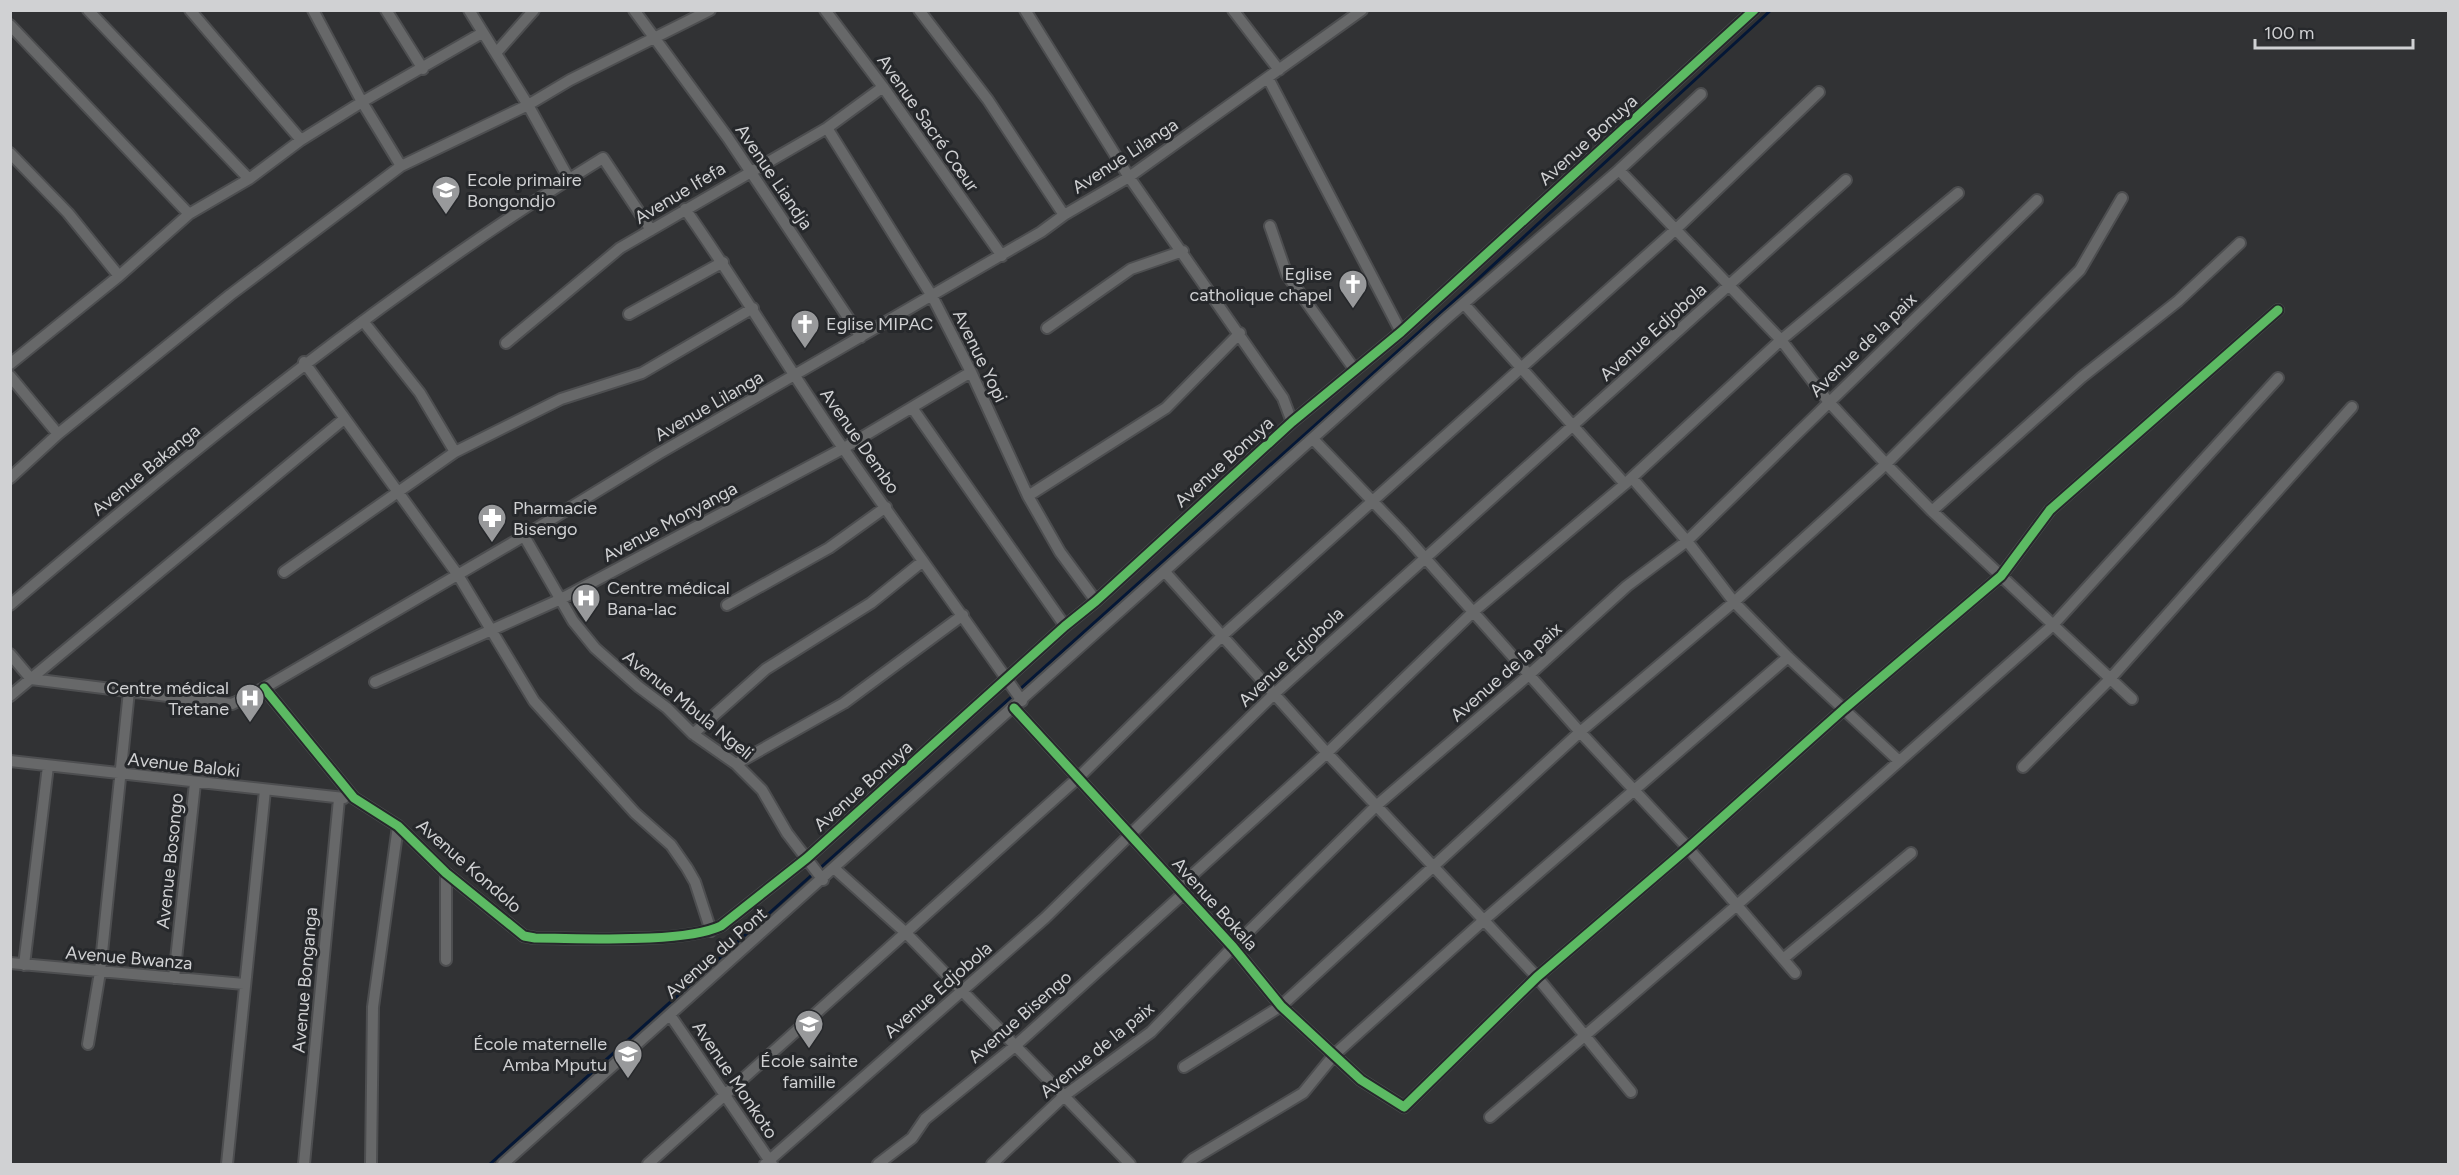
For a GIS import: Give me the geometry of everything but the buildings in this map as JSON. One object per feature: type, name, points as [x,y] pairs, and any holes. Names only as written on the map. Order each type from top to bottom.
[{"type":"street","points":[[88,10],[249,178]]},
{"type":"street","points":[[190,10],[301,140]]},
{"type":"street","points":[[313,10],[362,102],[401,166]]},
{"type":"street","points":[[386,10],[423,69]]},
{"type":"street","points":[[469,10],[528,105],[569,179]]},
{"type":"street","points":[[496,53],[534,10]]},
{"type":"street","name":"Avenue Liandja","points":[[634,10],[750,171],[861,337]]},
{"type":"street","points":[[10,478],[58,434],[230,296],[401,166],[528,105],[570,80],[710,10]]},
{"type":"street","name":"Avenue Sacré Cœur","points":[[825,10],[883,87],[1002,256]]},
{"type":"street","points":[[919,10],[988,100],[1064,215]]},
{"type":"street","points":[[1025,10],[1129,177],[1183,251],[1283,398],[1292,422]]},
{"type":"street","points":[[1233,10],[1279,70]]},
{"type":"street","name":"Avenue Lilanga","points":[[32,679],[231,704],[264,688],[1041,232],[1064,215],[1129,177],[1362,10]]},
{"type":"street","name":"Avenue Bonuya","points":[[711,931],[816,870],[1015,694],[1065,626],[1096,601],[1292,422],[1401,332],[1754,10]]},
{"type":"street","points":[[10,24],[189,214]]},
{"type":"street","points":[[10,364],[119,276],[189,214],[249,178],[301,140],[362,102],[482,33]]},
{"type":"street","points":[[1268,78],[1401,332]]},
{"type":"street","name":"Avenue Ifefa","points":[[506,343],[620,248],[827,128],[883,87]]},
{"type":"street","points":[[648,1164],[1079,777],[1222,636],[1675,230],[1819,92]]},
{"type":"street","name":"Avenue du Pont","points":[[503,1164],[670,1015],[816,870],[835,869],[1015,694],[1165,572],[1464,304],[1619,170],[1701,94]]},
{"type":"street","name":"Avenue Yopi","points":[[827,128],[932,296],[971,372],[1028,496],[1060,552],[1096,601]]},
{"type":"street","points":[[10,153],[68,213],[119,276]]},
{"type":"street","name":"Avenue Bakanga","points":[[10,604],[304,363],[528,204],[603,158],[651,230]]},
{"type":"street","points":[[1619,170],[1781,340],[1828,401],[1886,464],[1932,511],[2132,699]]},
{"type":"street","name":"Avenue Edjobola","points":[[769,1163],[1045,918],[1274,694],[1424,556],[1572,427],[1845,180]]},
{"type":"street","name":"Avenue Bisengo","points":[[878,1164],[912,1138],[924,1119],[1015,1046],[1327,753],[1473,612],[1628,481],[1781,340],[1959,193]]},
{"type":"street","points":[[1184,1067],[1281,1006],[1580,732],[1734,602],[1886,464],[2080,270],[2122,198]]},
{"type":"street","name":"Avenue de la paix","points":[[992,1164],[1064,1096],[1151,1032],[1233,946],[1376,806],[1530,674],[1627,586],[1687,541],[1828,401],[2037,200]]},
{"type":"street","name":"Avenue Dembo","points":[[685,209],[723,262],[794,375],[963,615],[1015,694]]},
{"type":"street","points":[[1270,225],[1287,275],[1355,370]]},
{"type":"street","points":[[1932,511],[2082,377],[2178,301],[2240,243]]},
{"type":"street","points":[[1047,328],[1131,269],[1183,251]]},
{"type":"street","points":[[629,314],[723,262]]},
{"type":"street","points":[[1464,304],[1572,427],[1687,541],[1734,602],[1788,657],[1899,761]]},
{"type":"street","points":[[284,572],[396,491],[455,452],[561,399],[642,373],[753,308]]},
{"type":"street","points":[[1537,977],[1688,848],[1844,709],[2001,576],[2050,510],[2278,310]]},
{"type":"street","points":[[363,321],[420,393],[455,452]]},
{"type":"street","points":[[1028,496],[1166,408],[1240,333]]},
{"type":"street","points":[[304,363],[458,575],[534,701],[627,805],[671,845],[695,882],[711,931]]},
{"type":"street","name":"Avenue Monyanga","points":[[375,682],[561,599],[844,448],[913,409],[971,372]]},
{"type":"street","points":[[10,376],[58,434]]},
{"type":"street","points":[[1490,1117],[1737,905],[2053,626],[2278,378]]},
{"type":"street","points":[[2023,767],[2110,679],[2352,407]]},
{"type":"street","points":[[913,409],[1065,626]]},
{"type":"street","points":[[10,696],[344,419]]},
{"type":"street","points":[[1313,439],[1373,500],[1634,792],[1688,848],[1795,974]]},
{"type":"street","points":[[727,605],[829,548],[886,507]]},
{"type":"street","name":"Avenue Mbula Ngeli","points":[[524,536],[573,621],[595,648],[622,673],[667,708],[693,734],[736,764],[762,790],[787,833],[816,870]]},
{"type":"street","points":[[693,734],[766,669],[871,603],[923,561]]},
{"type":"street","points":[[1165,572],[1327,753],[1537,977],[1586,1034],[1631,1092]]},
{"type":"street","points":[[736,764],[844,703],[963,615]]},
{"type":"street","points":[[10,654],[32,679]]},
{"type":"street","points":[[1188,1164],[1303,1093],[1334,1055],[1484,920],[1788,657]]},
{"type":"street","name":"Avenue Kondolo","points":[[264,688],[354,798],[398,826],[446,873],[524,936],[535,938],[669,936],[711,931]]},
{"type":"street","points":[[88,1044],[100,972],[129,691]]},
{"type":"street","name":"Avenue Bokala","points":[[1015,694],[1079,777],[1233,946],[1281,1006],[1361,1080],[1404,1107],[1537,977]]},
{"type":"street","name":"Avenue Baloki","points":[[10,760],[339,799],[354,798]]},
{"type":"street","points":[[24,965],[48,766]]},
{"type":"street","name":"Avenue Bosongo","points":[[174,978],[195,783]]},
{"type":"street","points":[[227,1164],[265,790]]},
{"type":"street","name":"Avenue Bonganga","points":[[304,1164],[339,799]]},
{"type":"street","points":[[370,1164],[373,1007],[398,826]]},
{"type":"street","points":[[1783,959],[1911,853]]},
{"type":"street","points":[[835,869],[906,933],[960,992],[1130,1164]]},
{"type":"street","points":[[446,873],[446,960]]},
{"type":"street","name":"Avenue Bwanza","points":[[10,963],[244,984]]},
{"type":"street","name":"Avenue Monkoto","points":[[670,1015],[725,1093],[769,1163]]},
{"type":"waterway","points":[[819,869],[1466,290],[1771,10]]},
{"type":"waterway","points":[[490,1164],[814,873]]},
{"type":"cycle path","points":[[264,688],[354,798],[398,826],[446,873],[524,936],[578,939],[657,938],[704,932],[721,926],[807,858],[1065,626],[1096,601],[1292,422],[1401,332],[1754,10]]},
{"type":"cycle path","points":[[1014,708],[1233,947],[1281,1006],[1361,1080],[1404,1107],[1537,977],[1688,848],[1844,709],[2001,576],[2050,510],[2278,310]]},
{"type":"place","name":"Ecole primaire Bongondjo","points":[[446,216]]},
{"type":"place","name":"Eglise catholique chapel","points":[[1353,310]]},
{"type":"place","name":"Eglise MIPAC","points":[[805,350]]},
{"type":"place","name":"Pharmacie Bisengo","points":[[492,544]]},
{"type":"place","name":"Centre médical Bana-lac","points":[[586,624]]},
{"type":"place","name":"Centre médical Tretane","points":[[250,724]]},
{"type":"place","name":"École sainte famille","points":[[809,1050]]},
{"type":"place","name":"École maternelle Amba Mputu","points":[[628,1080]]}]
